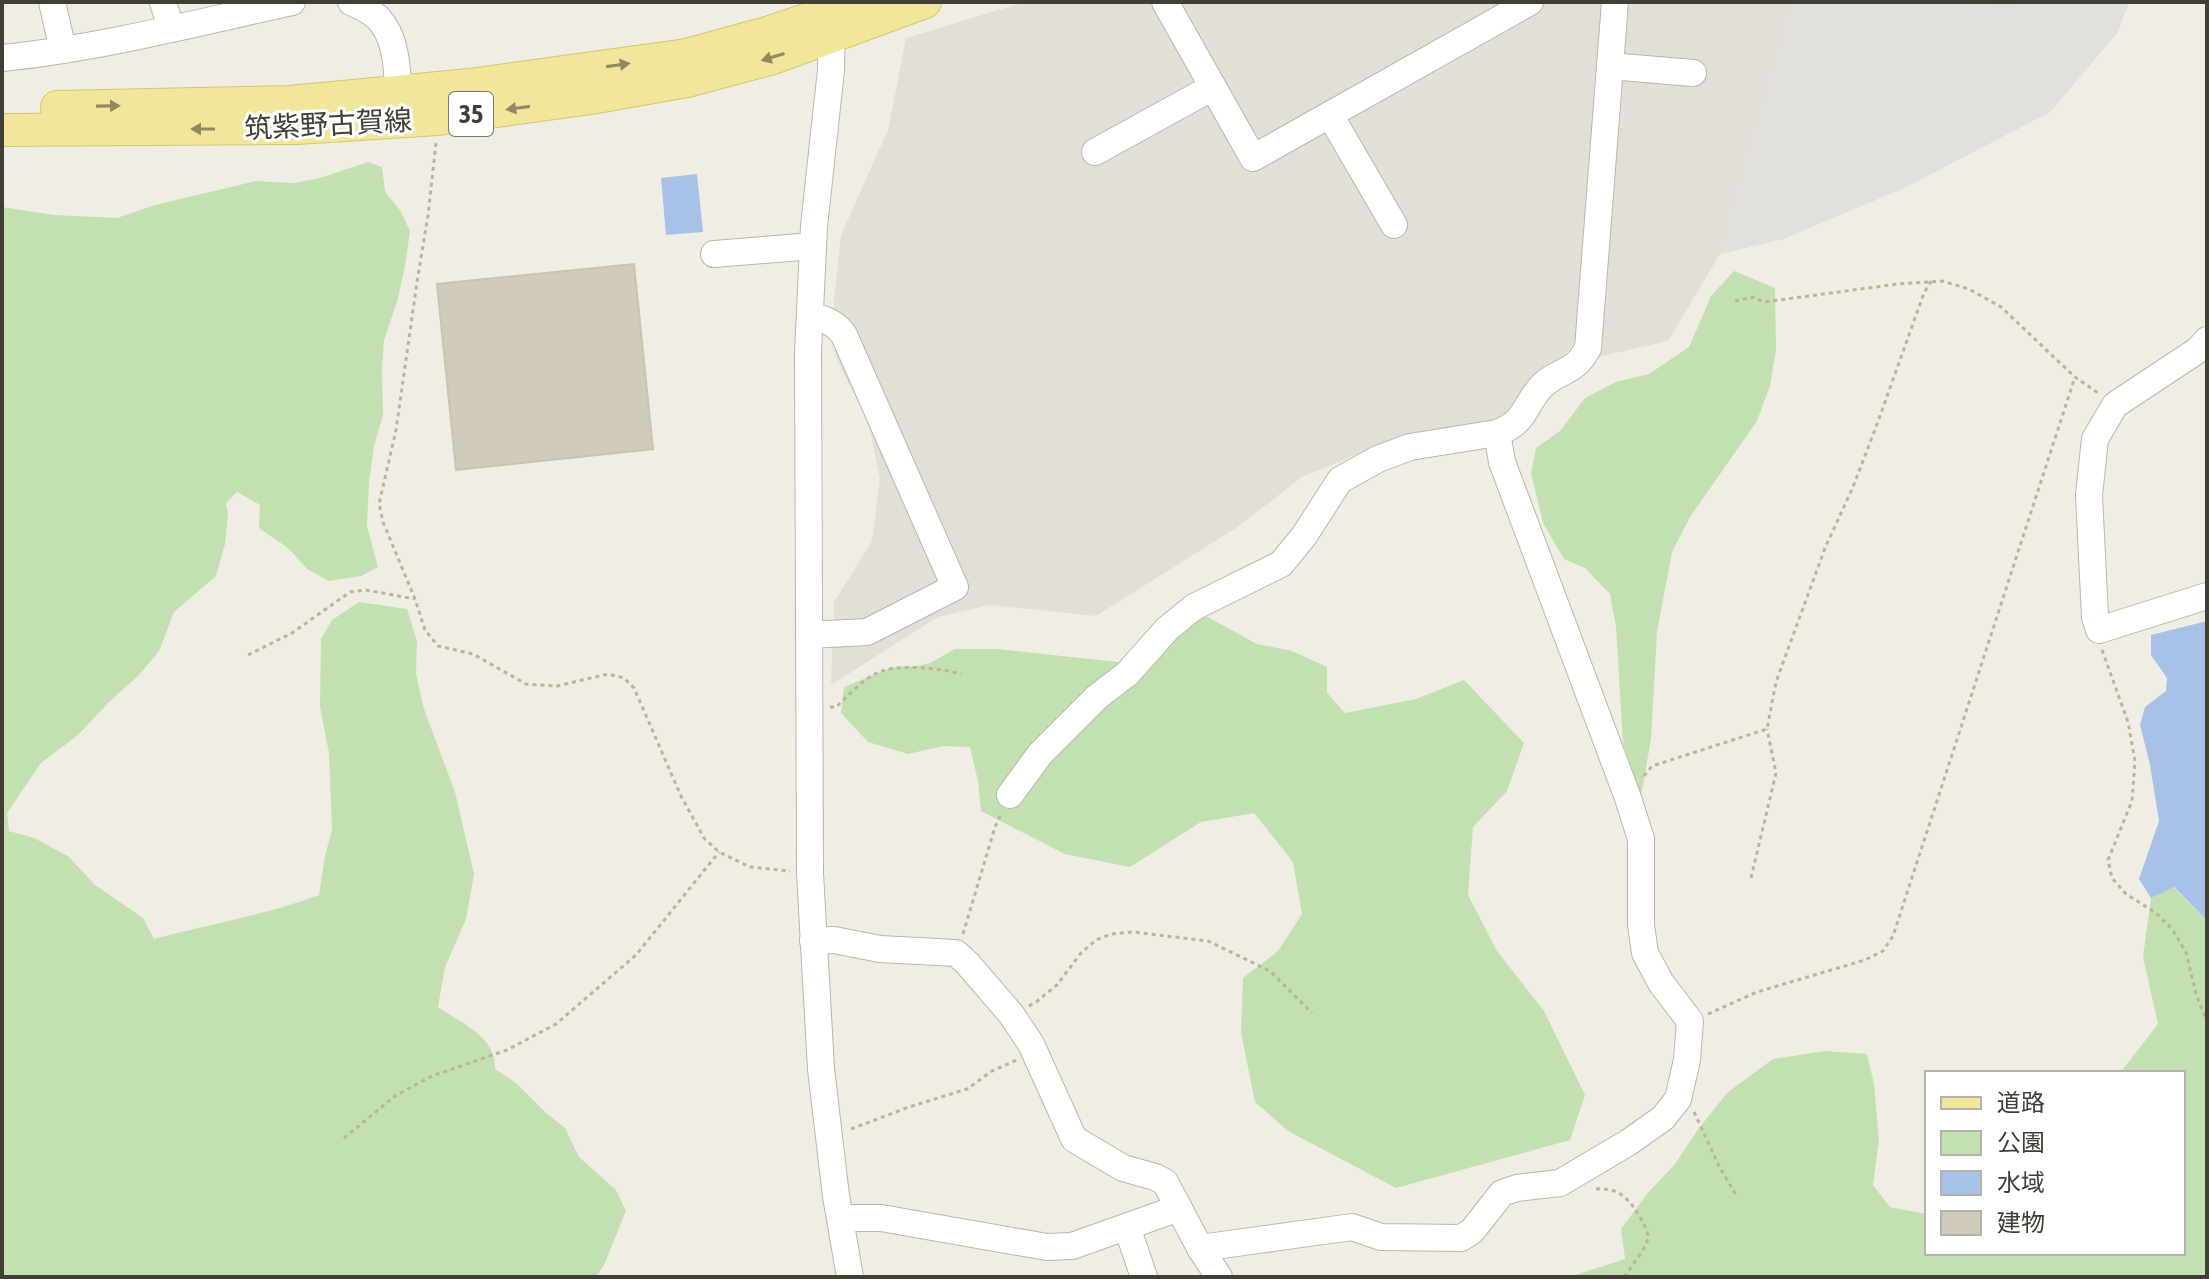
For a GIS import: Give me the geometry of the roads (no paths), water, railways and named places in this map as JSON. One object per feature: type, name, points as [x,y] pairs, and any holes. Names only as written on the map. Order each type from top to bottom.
[{"type":"main road","name":"筑紫野古賀線","points":[[2,130],[297,128],[687,55],[838,14],[925,2]]},
{"type":"main road","name":"筑紫野古賀線","points":[[2,108],[290,102],[399,108],[438,119],[687,81],[773,58],[838,14]]},
{"type":"street","points":[[52,2],[63,50]]},
{"type":"street","points":[[163,2],[171,29]]},
{"type":"street","points":[[2,58],[63,50],[292,2]]},
{"type":"street","points":[[351,2],[388,11],[399,108]]},
{"type":"street","points":[[1165,2],[1253,158],[1530,2]]},
{"type":"street","points":[[1010,795],[1040,754],[1097,697],[1127,674],[1167,629],[1194,607],[1281,564],[1304,536],[1340,480],[1378,459],[1410,447],[1497,433],[1510,428],[1518,422],[1544,384],[1580,363],[1588,348],[1615,2]]},
{"type":"street","points":[[838,14],[813,246],[808,353],[810,873],[821,1069],[836,1196],[850,1277]]},
{"type":"street","points":[[1610,66],[1693,73]]},
{"type":"street","points":[[1095,152],[1213,87]]},
{"type":"street","points":[[1330,115],[1394,225]]},
{"type":"street","points":[[714,254],[813,246]]},
{"type":"street","points":[[809,635],[867,632],[955,587],[844,335],[838,326],[820,317],[810,316]]},
{"type":"street","points":[[2207,340],[2198,350],[2115,405],[2095,439],[2089,495],[2095,617],[2099,630],[2207,596]]},
{"type":"street","points":[[1200,1248],[1352,1227],[1381,1237],[1461,1238],[1472,1231],[1502,1193],[1560,1183],[1663,1118],[1680,1094],[1690,1021],[1661,983],[1645,953],[1641,925],[1641,839],[1502,462],[1497,433]]},
{"type":"street","points":[[813,941],[834,940],[880,949],[956,953],[1011,1014],[1035,1053],[1074,1139],[1123,1168],[1165,1182],[1219,1277]]},
{"type":"street","points":[[841,1218],[881,1218],[1047,1247],[1072,1246],[1179,1208]]},
{"type":"street","points":[[1127,1227],[1144,1277]]},
{"type":"water","points":[[697,174],[703,232],[666,235],[661,178]]},
{"type":"water","points":[[2207,621],[2207,920],[2174,887],[2151,898],[2139,879],[2159,821],[2140,725],[2145,707],[2166,691],[2167,678],[2151,655],[2151,635]]}]
